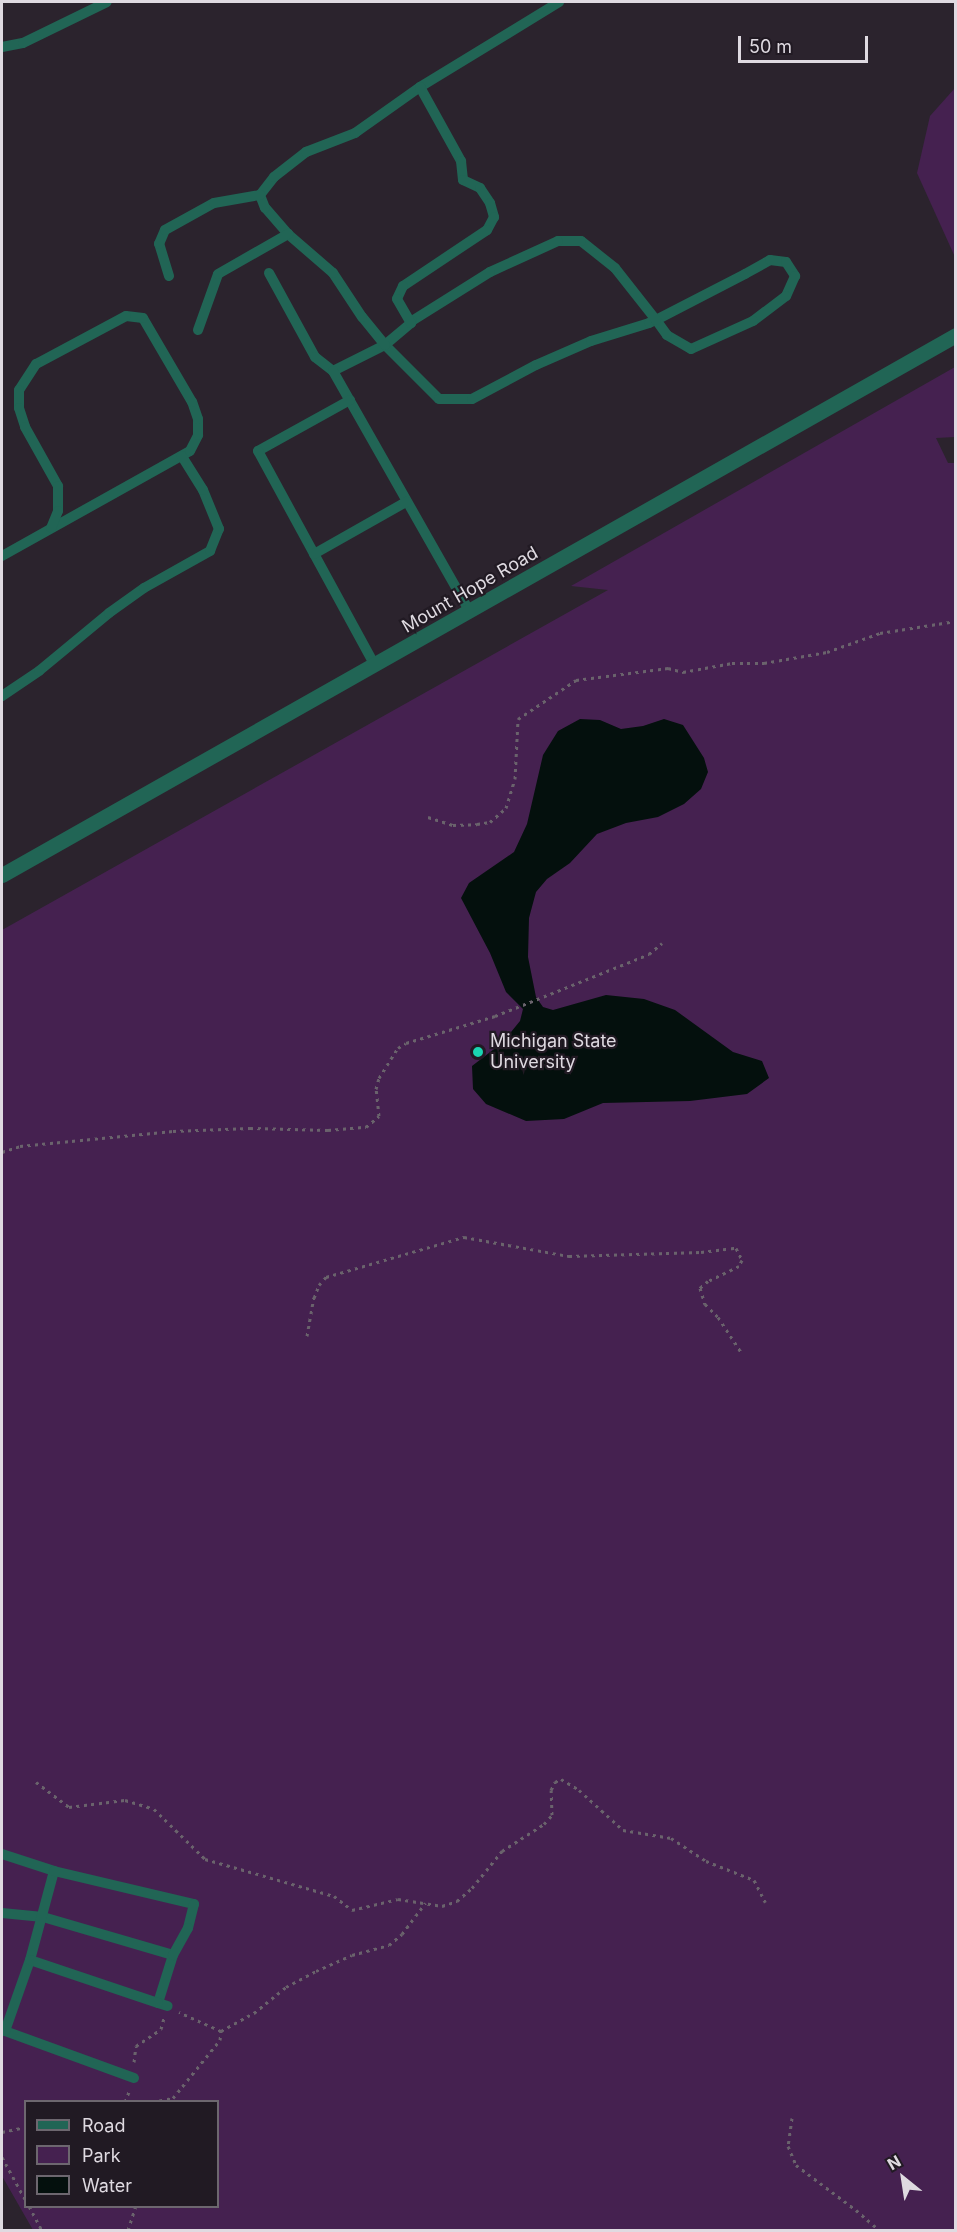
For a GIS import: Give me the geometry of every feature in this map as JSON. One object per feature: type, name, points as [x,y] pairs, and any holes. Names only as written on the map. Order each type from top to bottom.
[{"type":"street","name":"Mount Hope Road","points":[[2,876],[956,335]]},
{"type":"lane","points":[[2,46],[23,43],[107,2]]},
{"type":"lane","points":[[169,276],[159,244],[165,230],[214,203],[260,195],[274,177],[306,152],[355,133],[420,87],[559,2]]},
{"type":"lane","points":[[411,323],[398,298],[403,286],[487,230],[494,217],[490,203],[480,188],[463,180],[461,161],[420,87]]},
{"type":"lane","points":[[260,195],[265,208],[288,234],[333,273],[385,345],[439,399],[472,399],[573,349],[656,320],[770,260],[786,262],[795,276],[786,296],[753,321],[692,349],[667,335],[656,320],[615,268],[581,241],[558,241],[490,272],[411,323],[385,345],[333,370]]},
{"type":"lane","points":[[198,330],[218,274],[288,234]]},
{"type":"lane","points":[[269,273],[315,357],[333,370],[470,612]]},
{"type":"lane","points":[[2,556],[190,452],[198,435],[198,419],[192,402],[143,318],[126,316],[36,364],[19,390],[19,408],[25,427],[58,486],[58,511],[51,528]]},
{"type":"lane","points":[[350,400],[258,451],[375,666]]},
{"type":"lane","points":[[2,696],[39,671],[108,613],[144,588],[210,551],[219,530],[203,490],[182,456]]},
{"type":"lane","points":[[314,554],[406,502]]},
{"type":"lane","points":[[2,1854],[54,1871],[194,1904],[188,1928],[173,1955],[163,2005],[30,1960]]},
{"type":"lane","points":[[54,1871],[30,1960],[5,2031],[134,2079]]},
{"type":"lane","points":[[2,1913],[42,1917],[173,1955]]},
{"type":"path","points":[[428,817],[453,825],[477,824],[490,822],[506,808],[515,779],[518,719],[576,680],[668,668],[683,672],[732,663],[764,663],[827,652],[880,633],[956,621]]},
{"type":"path","points":[[2,1152],[20,1146],[173,1131],[250,1128],[328,1130],[366,1127],[379,1116],[376,1089],[379,1078],[398,1048],[406,1043],[508,1011],[649,954],[662,943]]},
{"type":"path","points":[[307,1336],[314,1298],[319,1285],[326,1277],[464,1237],[569,1256],[701,1252],[736,1248],[742,1260],[739,1266],[708,1281],[700,1288],[705,1304],[718,1317],[741,1352]]},
{"type":"path","points":[[36,1782],[69,1807],[125,1800],[154,1809],[205,1859],[334,1896],[352,1910],[398,1899],[442,1905],[458,1901],[472,1888],[502,1851],[544,1824],[554,1810],[551,1790],[555,1782],[561,1779],[579,1790],[623,1830],[671,1838],[706,1861],[754,1880],[765,1902]]},
{"type":"path","points":[[221,2031],[254,2013],[286,1987],[316,1971],[352,1955],[389,1945],[402,1934],[425,1903]]},
{"type":"path","points":[[134,2079],[133,2051],[136,2046],[161,2029],[163,2005],[221,2031]]},
{"type":"path","points":[[173,2100],[220,2040],[221,2031]]},
{"type":"path","points":[[792,2118],[788,2146],[796,2165],[879,2230]]},
{"type":"path","points":[[2,2132],[24,2127]]},
{"type":"path","points":[[2,2157],[24,2197]]},
{"type":"path","points":[[30,2208],[42,2230]]},
{"type":"path","points":[[128,2230],[135,2208]]},
{"type":"green space","points":[[955,88],[955,257],[917,173],[930,116]]},
{"type":"green space","name":"Michigan State University","points":[[955,367],[955,437],[936,438],[948,463],[956,463],[955,2230],[33,2230],[2,2176],[2,930],[608,590],[571,586]]},
{"type":"water","points":[[580,719],[600,720],[621,729],[643,726],[664,719],[683,725],[704,758],[708,772],[701,789],[684,804],[658,817],[626,823],[597,834],[570,863],[547,879],[536,892],[529,918],[528,957],[536,997],[543,1007],[553,1010],[606,995],[644,999],[675,1010],[733,1052],[762,1061],[769,1078],[747,1094],[690,1101],[603,1103],[564,1119],[526,1121],[486,1104],[473,1089],[472,1066],[502,1043],[520,1021],[523,1009],[506,992],[490,953],[461,898],[469,883],[514,852],[527,824],[543,755],[558,731]]},
{"type":"place","name":"Michigan State University","points":[[478,1052]]}]
